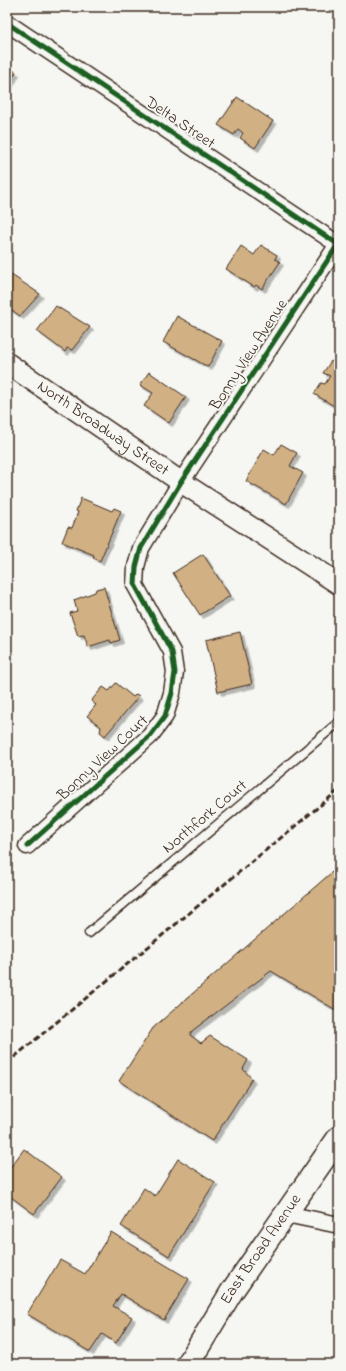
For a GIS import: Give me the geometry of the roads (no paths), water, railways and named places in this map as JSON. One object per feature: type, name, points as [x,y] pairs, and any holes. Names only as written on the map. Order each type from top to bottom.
[{"type":"main road","name":"East Broad Avenue","points":[[188,1364],[232,1291],[339,1137]]},
{"type":"street","name":"Delta Street","points":[[7,23],[339,244]]},
{"type":"street","name":"Bonny View Avenue","points":[[181,482],[339,244]]},
{"type":"street","name":"North Broadway Street","points":[[9,368],[339,584]]},
{"type":"street","name":"Bonny View Court","points":[[27,846],[150,736],[165,716],[172,693],[175,672],[172,652],[135,585],[136,567],[141,548],[181,482]]},
{"type":"street","points":[[286,1214],[339,1225]]},
{"type":"lane","name":"Northfork Court","points":[[90,933],[339,722]]},
{"type":"railway","points":[[7,1063],[339,790]]}]
